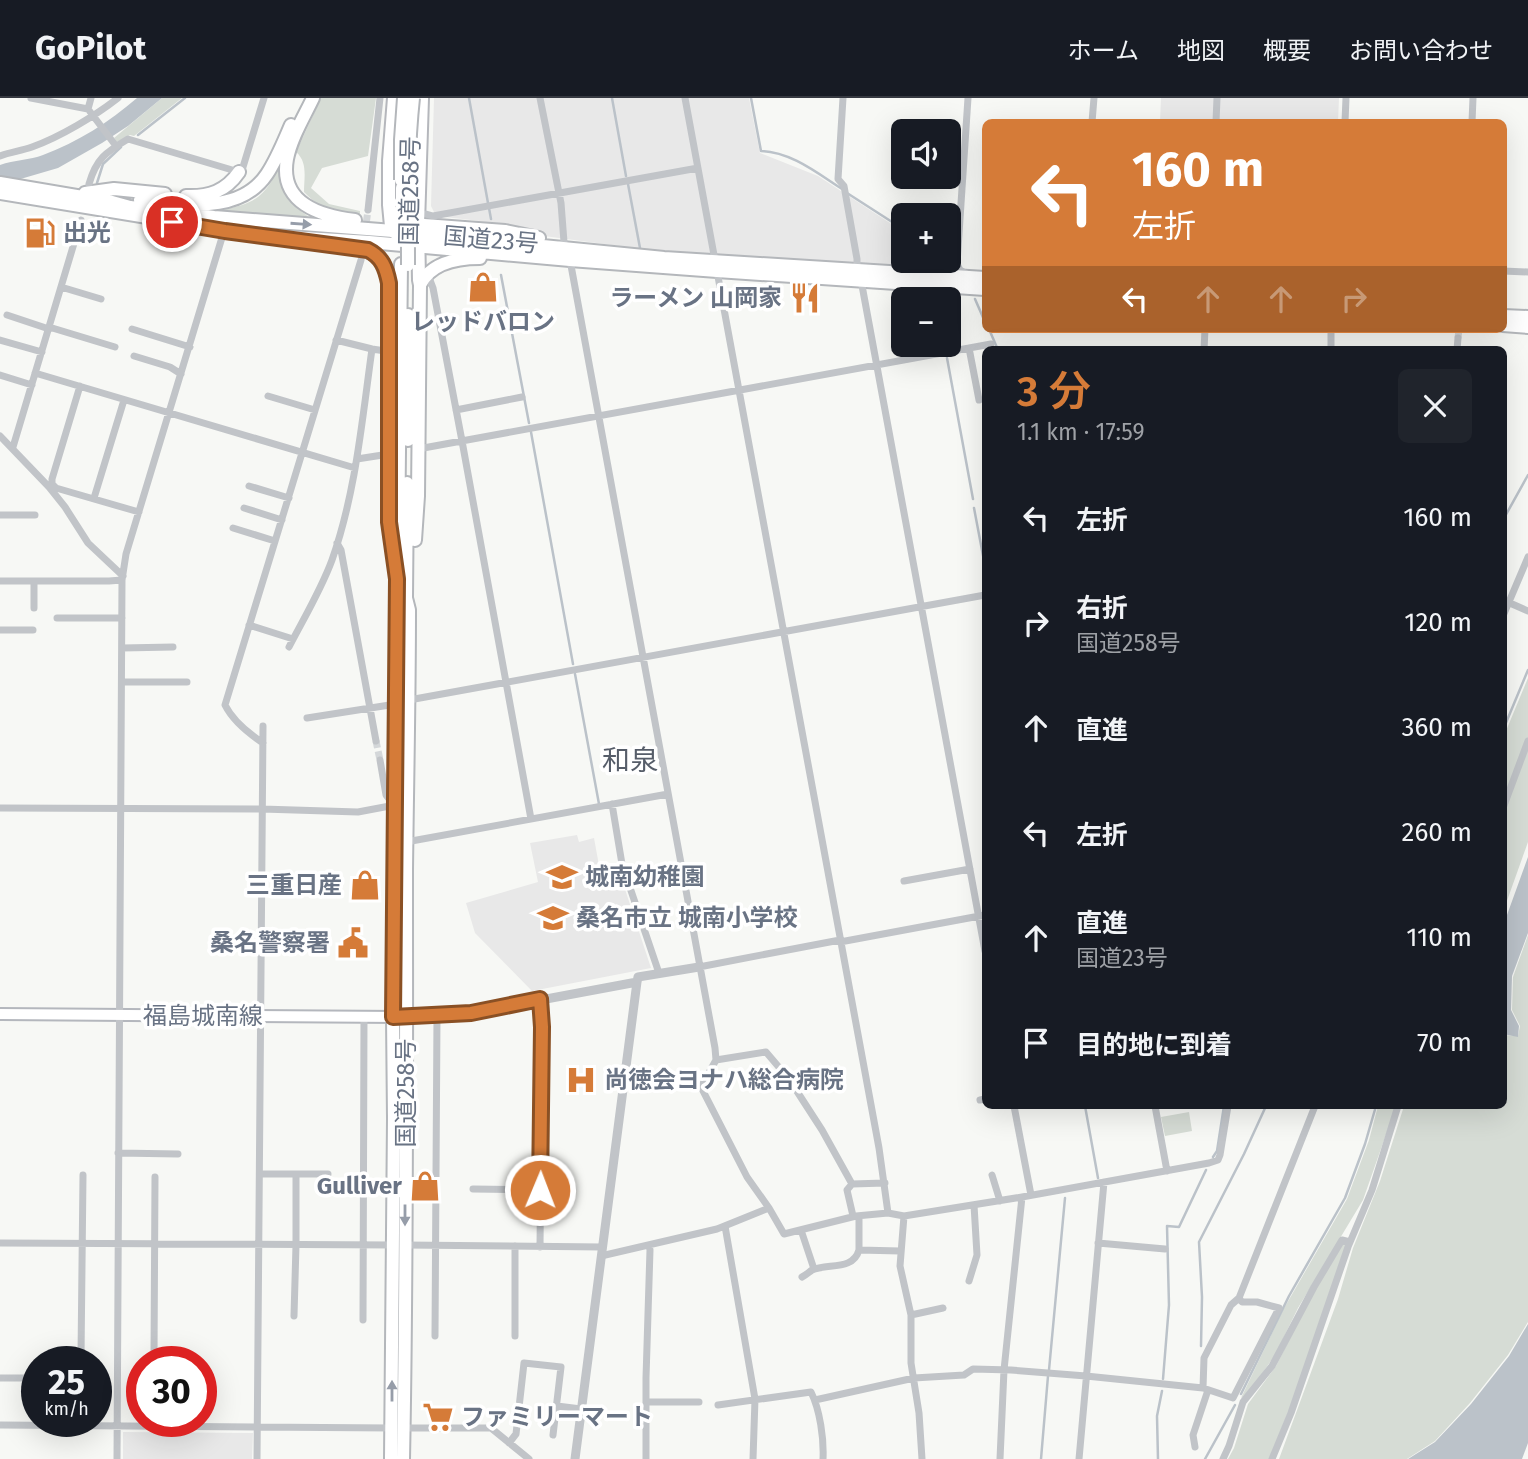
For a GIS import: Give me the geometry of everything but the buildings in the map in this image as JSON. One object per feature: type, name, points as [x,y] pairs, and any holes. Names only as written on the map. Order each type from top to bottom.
[{"type":"main road","points":[[112,202],[132,200],[206,204],[234,200],[248,192],[266,175],[305,98]]},
{"type":"main road","points":[[313,98],[287,160],[291,189],[304,205],[340,218],[520,251],[522,255]]},
{"type":"main road","points":[[394,98],[389,205],[394,226]]},
{"type":"main road","name":"国道258号","points":[[399,1245],[393,1017],[395,805],[409,610],[409,361],[401,140],[404,98]]},
{"type":"main road","points":[[369,242],[384,239],[394,226],[402,205],[404,136],[414,98]]},
{"type":"main road","name":"国道258号","points":[[403,1459],[398,1428],[399,1245],[407,1017],[407,842],[397,579],[404,265],[414,98]]},
{"type":"main road","points":[[409,610],[418,496],[416,352],[424,279],[419,231],[422,98]]},
{"type":"main road","points":[[75,195],[114,189],[200,197],[221,190],[232,182],[239,172]]},
{"type":"main road","name":"国道23号","points":[[0,183],[16,191],[257,235],[369,242],[419,231],[505,231],[611,254],[716,266]]},
{"type":"main road","name":"国道23号","points":[[0,193],[16,191],[75,195],[130,207],[214,217],[394,226]]},
{"type":"main road","points":[[257,235],[368,250],[384,263],[389,283],[391,352],[389,522],[397,579]]},
{"type":"main road","points":[[424,279],[438,266],[455,260],[522,255]]},
{"type":"main road","name":"国道23号","points":[[522,255],[859,276],[982,289]]},
{"type":"main road","name":"国道23号","points":[[859,276],[979,278]]},
{"type":"main road","points":[[1507,316],[1528,317]]},
{"type":"main road","points":[[1507,325],[1528,327]]},
{"type":"main road","name":"福島城南線","points":[[0,1014],[407,1017]]},
{"type":"main road","name":"国道258号","points":[[391,1459],[398,1428]]},
{"type":"street","points":[[31,98],[92,115]]},
{"type":"street","points":[[91,98],[92,115],[114,144]]},
{"type":"street","points":[[0,156],[50,140],[118,98]]},
{"type":"street","points":[[89,184],[99,160],[114,144],[128,139],[239,172],[243,167],[264,98]]},
{"type":"street","points":[[368,210],[380,98]]},
{"type":"street","points":[[540,98],[561,203],[561,244]]},
{"type":"street","points":[[685,98],[888,1213]]},
{"type":"street","points":[[575,1459],[638,976],[982,916],[970,869],[859,276],[846,192],[838,177],[843,98]]},
{"type":"street","points":[[968,98],[957,264],[960,270],[979,278]]},
{"type":"street","points":[[1092,119],[1094,98]]},
{"type":"street","points":[[1216,119],[1217,98]]},
{"type":"street","points":[[1345,119],[1346,98]]},
{"type":"street","points":[[1472,119],[1473,98]]},
{"type":"street","points":[[374,161],[389,161]]},
{"type":"street","points":[[419,231],[433,216],[698,168]]},
{"type":"street","points":[[13,447],[81,220]]},
{"type":"street","points":[[117,1459],[122,578],[126,554],[168,412],[225,231]]},
{"type":"street","points":[[262,743],[243,728],[225,705],[361,260]]},
{"type":"street","points":[[570,260],[716,1060],[701,1087],[751,1185],[784,1234],[856,1216],[888,1213],[904,1216],[1209,1163],[1218,1160],[1220,1155],[1228,1109]]},
{"type":"street","points":[[1507,271],[1528,272]]},
{"type":"street","points":[[424,279],[433,288],[531,819]]},
{"type":"street","points":[[61,287],[101,299]]},
{"type":"street","points":[[7,315],[115,347]]},
{"type":"street","points":[[132,329],[190,346]]},
{"type":"street","points":[[1457,346],[1458,338]]},
{"type":"street","points":[[0,340],[42,352]]},
{"type":"street","points":[[336,340],[391,352]]},
{"type":"street","points":[[418,449],[991,344]]},
{"type":"street","points":[[969,348],[979,400]]},
{"type":"street","points":[[249,625],[291,643],[320,587],[337,543],[356,464],[363,429],[372,349]]},
{"type":"street","points":[[134,356],[181,374]]},
{"type":"street","points":[[35,373],[302,452],[356,464],[389,454]]},
{"type":"street","points":[[0,375],[32,385]]},
{"type":"street","points":[[50,486],[80,386]]},
{"type":"street","points":[[268,396],[315,410]]},
{"type":"street","points":[[456,410],[522,397]]},
{"type":"street","points":[[94,498],[124,400]]},
{"type":"street","points":[[0,436],[50,486],[84,538],[122,578]]},
{"type":"street","points":[[50,486],[139,512]]},
{"type":"street","points":[[249,486],[289,498]]},
{"type":"street","points":[[244,508],[282,520]]},
{"type":"street","points":[[0,515],[34,515]]},
{"type":"street","points":[[233,528],[275,541]]},
{"type":"street","points":[[337,543],[341,550],[376,741]]},
{"type":"street","points":[[1507,599],[1528,557]]},
{"type":"street","points":[[0,581],[109,582],[122,578]]},
{"type":"street","points":[[34,581],[34,608]]},
{"type":"street","points":[[307,718],[982,596]]},
{"type":"street","points":[[1507,601],[1528,611]]},
{"type":"street","points":[[57,618],[122,618]]},
{"type":"street","points":[[0,630],[33,630]]},
{"type":"street","points":[[122,648],[173,647]]},
{"type":"street","points":[[122,682],[187,682]]},
{"type":"street","points":[[257,1459],[263,726]]},
{"type":"street","points":[[1507,797],[1528,741]]},
{"type":"street","points":[[380,760],[386,795],[395,805]]},
{"type":"street","points":[[407,842],[668,794]]},
{"type":"street","points":[[612,804],[622,864],[659,973]]},
{"type":"street","points":[[0,808],[358,812],[395,805]]},
{"type":"street","points":[[904,881],[970,869]]},
{"type":"street","points":[[407,1017],[471,1013],[636,982]]},
{"type":"street","points":[[540,999],[540,1247]]},
{"type":"street","points":[[435,1336],[437,1016]]},
{"type":"street","points":[[363,1320],[364,1017]]},
{"type":"street","points":[[716,1060],[766,1052],[789,1079],[852,1184]]},
{"type":"street","points":[[1000,1459],[1004,1370],[1027,1196],[1014,1109]]},
{"type":"street","points":[[1156,1109],[1167,1171]]},
{"type":"street","points":[[1195,1447],[1193,1435],[1206,1389],[1204,1359],[1231,1305],[1239,1298],[1314,1109]]},
{"type":"street","points":[[1272,1459],[1292,1413],[1350,1242],[1372,1189],[1397,1109]]},
{"type":"street","points":[[118,1153],[178,1154]]},
{"type":"street","points":[[260,1174],[328,1174]]},
{"type":"street","points":[[294,1316],[296,1174]]},
{"type":"street","points":[[81,1346],[83,1175]]},
{"type":"street","points":[[992,1175],[1000,1201]]},
{"type":"street","points":[[154,1346],[155,1177]]},
{"type":"street","points":[[802,1277],[814,1269],[845,1265],[858,1255],[856,1216],[847,1190],[852,1184],[884,1182]]},
{"type":"street","points":[[1079,1459],[1104,1182]]},
{"type":"street","points":[[473,1189],[540,1190]]},
{"type":"street","points":[[969,1282],[977,1255],[974,1205]]},
{"type":"street","points":[[0,1243],[515,1246],[601,1251],[649,1245],[725,1226],[769,1208]]},
{"type":"street","points":[[904,1216],[900,1251],[901,1277],[911,1315],[910,1350],[922,1459]]},
{"type":"street","points":[[725,1226],[755,1399],[753,1459]]},
{"type":"street","points":[[801,1230],[814,1269]]},
{"type":"street","points":[[1223,1459],[1243,1402],[1272,1366],[1342,1240],[1350,1242]]},
{"type":"street","points":[[1098,1243],[1164,1248]]},
{"type":"street","points":[[646,1459],[649,1245]]},
{"type":"street","points":[[515,1246],[515,1336]]},
{"type":"street","points":[[859,1250],[900,1251]]},
{"type":"street","points":[[1233,1398],[1279,1308],[1242,1301],[1239,1298]]},
{"type":"street","points":[[911,1315],[943,1308]]},
{"type":"street","points":[[509,1443],[516,1434],[524,1363],[561,1367],[553,1435]]},
{"type":"street","points":[[815,1400],[914,1378],[964,1375],[973,1369],[1086,1376],[1206,1389],[1243,1402]]},
{"type":"street","points":[[0,1378],[21,1378]]},
{"type":"street","points":[[718,1405],[811,1392],[824,1446],[823,1459]]},
{"type":"street","points":[[646,1402],[699,1402]]},
{"type":"street","points":[[557,1406],[581,1409]]},
{"type":"street","points":[[0,1425],[491,1428],[526,1458]]},
{"type":"shaded area","points":[[137,98],[162,98],[128,126],[58,168],[0,185],[0,165],[38,157],[69,144],[104,123]]},
{"type":"shaded area","points":[[162,98],[182,98],[134,136],[130,135],[117,142],[114,138]]},
{"type":"shaded area","points":[[321,98],[376,98],[368,156],[322,168],[311,188],[329,204],[360,211],[360,215],[329,210],[304,192],[304,165],[296,152]]},
{"type":"shaded area","points":[[434,98],[749,98],[760,153],[818,176],[891,224],[891,266],[649,250],[544,236],[480,221],[436,216],[431,206]]},
{"type":"shaded area","points":[[1161,98],[1339,98],[1338,119],[1160,119]]},
{"type":"shaded area","points":[[283,158],[286,186],[291,200],[312,219],[218,214],[219,210],[243,205],[260,195],[272,180]]},
{"type":"shaded area","points":[[1528,678],[1528,842],[1507,901],[1507,728]]},
{"type":"shaded area","name":"桑名市立 城南小学校","points":[[577,835],[579,842],[594,838],[600,871],[618,868],[651,968],[532,991],[475,933],[466,903],[538,882],[530,843]]},
{"type":"shaded area","points":[[1528,857],[1528,933],[1512,976],[1511,1010],[1519,1026],[1518,1037],[1507,1035],[1507,915]]},
{"type":"shaded area","points":[[1528,935],[1528,1322],[1508,1355],[1470,1403],[1435,1441],[1407,1459],[1279,1459],[1338,1299],[1353,1248],[1380,1181],[1403,1109],[1507,1109],[1507,1035],[1518,1036],[1520,1026],[1512,1010],[1513,977]]},
{"type":"shaded area","points":[[1377,1109],[1395,1109],[1363,1200],[1298,1308],[1275,1355],[1248,1394],[1241,1398],[1283,1310],[1347,1199]]},
{"type":"shaded area","points":[[1189,1112],[1192,1131],[1165,1136],[1161,1117]]},
{"type":"shaded area","points":[[1343,1242],[1348,1243],[1269,1459],[1228,1459],[1248,1404],[1276,1366],[1309,1300]]},
{"type":"shaded area","points":[[1528,1324],[1528,1443],[1522,1459],[1408,1459],[1435,1442],[1471,1404],[1509,1356]]},
{"type":"shaded area","points":[[123,1432],[126,1432],[126,1437],[217,1437],[217,1433],[253,1433],[252,1459],[123,1459]]},
{"type":"waterway","points":[[138,135],[185,98]]},
{"type":"waterway","points":[[469,98],[488,203]]},
{"type":"waterway","points":[[612,98],[626,176]]},
{"type":"waterway","points":[[751,98],[761,151],[793,159],[842,189]]},
{"type":"waterway","points":[[97,183],[103,164],[121,147]]},
{"type":"waterway","points":[[628,184],[640,248]]},
{"type":"waterway","points":[[847,193],[891,221]]},
{"type":"waterway","points":[[489,208],[491,219]]},
{"type":"waterway","points":[[501,275],[529,423]]},
{"type":"waterway","points":[[975,299],[982,315]]},
{"type":"waterway","points":[[991,333],[996,346]]},
{"type":"waterway","points":[[947,358],[973,499]]},
{"type":"waterway","points":[[531,432],[573,664]]},
{"type":"waterway","points":[[1507,513],[1528,475]]},
{"type":"waterway","points":[[974,508],[982,550]]},
{"type":"waterway","points":[[1507,720],[1528,670]]},
{"type":"waterway","points":[[575,674],[599,804]]},
{"type":"waterway","points":[[1086,1109],[1098,1178]]},
{"type":"waterway","points":[[1213,1157],[1217,1151],[1224,1109]]},
{"type":"waterway","points":[[1201,1346],[1199,1242],[1265,1109]]},
{"type":"waterway","points":[[1241,1394],[1289,1296],[1345,1198],[1375,1109]]},
{"type":"waterway","points":[[1163,1379],[1169,1305],[1167,1226],[1179,1227],[1206,1170]]},
{"type":"waterway","points":[[1049,1370],[1065,1198]]},
{"type":"waterway","points":[[1041,1459],[1048,1376]]},
{"type":"waterway","points":[[1158,1459],[1157,1416],[1162,1391]]},
{"type":"waterway","points":[[1205,1459],[1235,1405]]},
{"type":"tunnel","points":[[365,232],[368,210]]},
{"type":"tunnel","points":[[1458,338],[1459,333]]},
{"type":"tunnel","points":[[376,741],[380,760]]},
{"type":"place","name":"出光","points":[[40,233]]},
{"type":"place","name":"レッドバロン","points":[[483,287]]},
{"type":"place","name":"ラーメン 山岡家","points":[[805,298]]},
{"type":"place","name":"城南幼稚園","points":[[562,877]]},
{"type":"place","name":"三重日産","points":[[365,885]]},
{"type":"place","name":"桑名市立 城南小学校","points":[[553,918]]},
{"type":"place","name":"桑名警察署","points":[[353,943]]},
{"type":"place","name":"尚徳会ヨナハ総合病院","points":[[581,1080]]},
{"type":"place","name":"Gulliver","points":[[425,1186]]},
{"type":"place","name":"ファミリーマート","points":[[438,1417]]},
{"type":"district","name":"和泉","points":[[630,760]]},
{"type":"route","points":[[172,222],[368,250],[384,263],[389,283],[389,522],[397,579],[393,1017],[471,1013],[540,999],[540,1190]]}]
